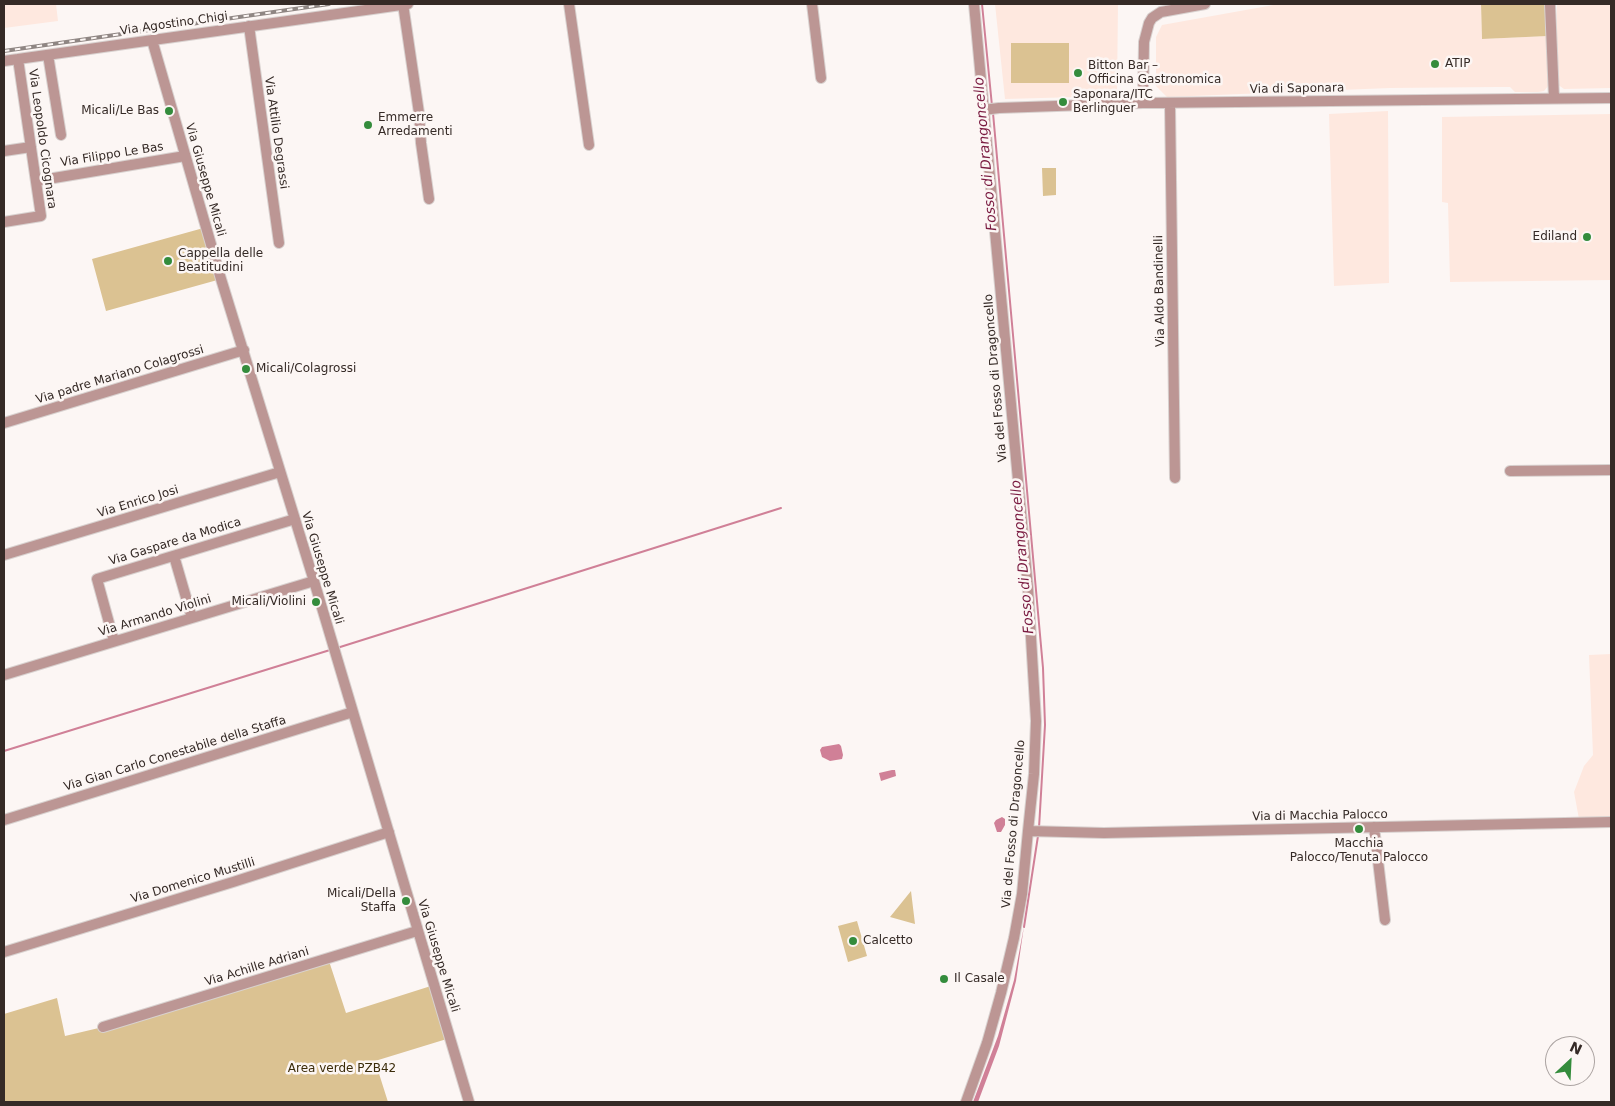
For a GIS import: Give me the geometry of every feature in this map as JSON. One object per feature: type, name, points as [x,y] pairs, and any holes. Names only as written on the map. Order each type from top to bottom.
[{"type":"street","points":[[403,4],[428,199]]},
{"type":"street","name":"Via Agostino Chigi","points":[[4,61],[408,4]]},
{"type":"street","points":[[569,4],[589,145]]},
{"type":"street","points":[[812,4],[821,78]]},
{"type":"street","name":"Via del Fosso di Dragoncello","points":[[966,1102],[987,1043],[1011,952],[1036,831],[1034,774],[1036,721],[1028,597],[974,4]]},
{"type":"street","points":[[1143,103],[1144,42],[1152,18],[1161,12],[1205,4]]},
{"type":"street","points":[[1550,4],[1554,98]]},
{"type":"street","name":"Via Attilio Degrassi","points":[[248,26],[279,243]]},
{"type":"street","name":"Via Giuseppe Micali","points":[[152,40],[185,156],[470,1102]]},
{"type":"street","points":[[48,55],[61,135]]},
{"type":"street","name":"Via Leopoldo Cicognara","points":[[4,222],[41,216],[18,59]]},
{"type":"street","name":"Via di Saponara","points":[[985,110],[1143,103],[1611,98]]},
{"type":"street","name":"Via Aldo Bandinelli","points":[[1170,103],[1175,478]]},
{"type":"street","points":[[4,151],[31,147]]},
{"type":"street","name":"Via Filippo Le Bas","points":[[42,180],[185,156]]},
{"type":"street","name":"Via padre Mariano Colagrossi","points":[[4,423],[244,350]]},
{"type":"street","points":[[1510,471],[1611,470]]},
{"type":"street","name":"Via Enrico Josi","points":[[4,555],[280,472]]},
{"type":"street","name":"Via Gaspare da Modica","points":[[114,642],[97,579],[295,519]]},
{"type":"street","points":[[174,556],[192,618]]},
{"type":"street","name":"Via Armando Violini","points":[[4,675],[314,581]]},
{"type":"street","name":"Via Gian Carlo Conestabile della Staffa","points":[[4,820],[353,712]]},
{"type":"street","name":"Via di Macchia Palocco","points":[[1036,831],[1104,833],[1611,822]]},
{"type":"street","points":[[1374,827],[1384,920]]},
{"type":"street","name":"Via Domenico Mustilli","points":[[4,952],[224,885],[389,832]]},
{"type":"street","name":"Via Achille Adriani","points":[[103,1027],[418,932]]},
{"type":"shaded area","points":[[4,4],[56,4],[58,21],[4,28]]},
{"type":"shaded area","points":[[995,4],[1118,4],[1117,91],[1114,96],[1005,99]]},
{"type":"shaded area","points":[[1279,4],[1481,4],[1482,39],[1548,36],[1549,85],[1544,91],[1538,92],[1515,92],[1510,87],[1390,88],[1167,97],[1156,86],[1156,37],[1162,25]]},
{"type":"shaded area","points":[[1557,4],[1611,4],[1611,88],[1564,89],[1557,84]]},
{"type":"shaded area","points":[[1388,111],[1389,283],[1334,286],[1329,114]]},
{"type":"shaded area","points":[[1611,114],[1611,280],[1450,282],[1448,203],[1442,202],[1442,117]]},
{"type":"shaded area","points":[[1611,654],[1611,818],[1579,819],[1574,792],[1584,766],[1593,755],[1589,655]]},
{"type":"shaded area","points":[[839,744],[843,755],[842,759],[830,761],[822,757],[820,750],[822,747]]},
{"type":"shaded area","points":[[895,770],[896,776],[881,781],[879,773]]},
{"type":"shaded area","points":[[1002,817],[1005,819],[1005,825],[1001,832],[997,832],[994,823]]},
{"type":"shaded area","points":[[1024,926],[1016,981],[999,1046],[978,1102],[973,1102],[998,1036],[1014,980]]},
{"type":"green space","points":[[1481,4],[1545,4],[1548,36],[1482,39]]},
{"type":"green space","points":[[1011,43],[1069,43],[1069,83],[1011,83]]},
{"type":"green space","points":[[1042,168],[1056,168],[1056,195],[1043,196]]},
{"type":"green space","points":[[207,227],[221,279],[106,311],[92,259]]},
{"type":"green space","points":[[911,891],[915,924],[890,917]]},
{"type":"green space","name":"Calcetto","points":[[857,921],[867,956],[848,962],[838,926]]},
{"type":"green space","name":"Area verde PZB42","points":[[328,958],[346,1013],[434,985],[450,1038],[375,1061],[388,1102],[4,1102],[4,1014],[57,998],[65,1036],[103,1027]]},
{"type":"waterway","name":"Fosso di Drangoncello","points":[[982,4],[992,106]]},
{"type":"waterway","name":"Fosso di Drangoncello","points":[[993,113],[1043,668],[1045,725],[1039,828]]},
{"type":"waterway","points":[[337,648],[781,508]]},
{"type":"waterway","points":[[4,751],[330,650]]},
{"type":"waterway","name":"Fosso di Drangoncello","points":[[1024,927],[1038,836]]},
{"type":"railway","points":[[4,51],[329,4]]},
{"type":"place","name":"ATIP","points":[[1435,64]]},
{"type":"place","name":"Bitton Bar – Officina Gastronomica","points":[[1078,73]]},
{"type":"place","name":"Saponara/ITC Berlinguer","points":[[1063,102]]},
{"type":"place","name":"Micali/Le Bas","points":[[169,111]]},
{"type":"place","name":"Emmerre Arredamenti","points":[[368,125]]},
{"type":"place","name":"Ediland","points":[[1587,237]]},
{"type":"place","name":"Cappella delle Beatitudini","points":[[168,261]]},
{"type":"place","name":"Micali/Colagrossi","points":[[246,369]]},
{"type":"place","name":"Micali/Violini","points":[[316,602]]},
{"type":"place","name":"Macchia Palocco/Tenuta Palocco","points":[[1359,829]]},
{"type":"place","name":"Micali/Della Staffa","points":[[406,901]]},
{"type":"place","name":"Calcetto","points":[[853,941]]},
{"type":"place","name":"Il Casale","points":[[944,979]]}]
